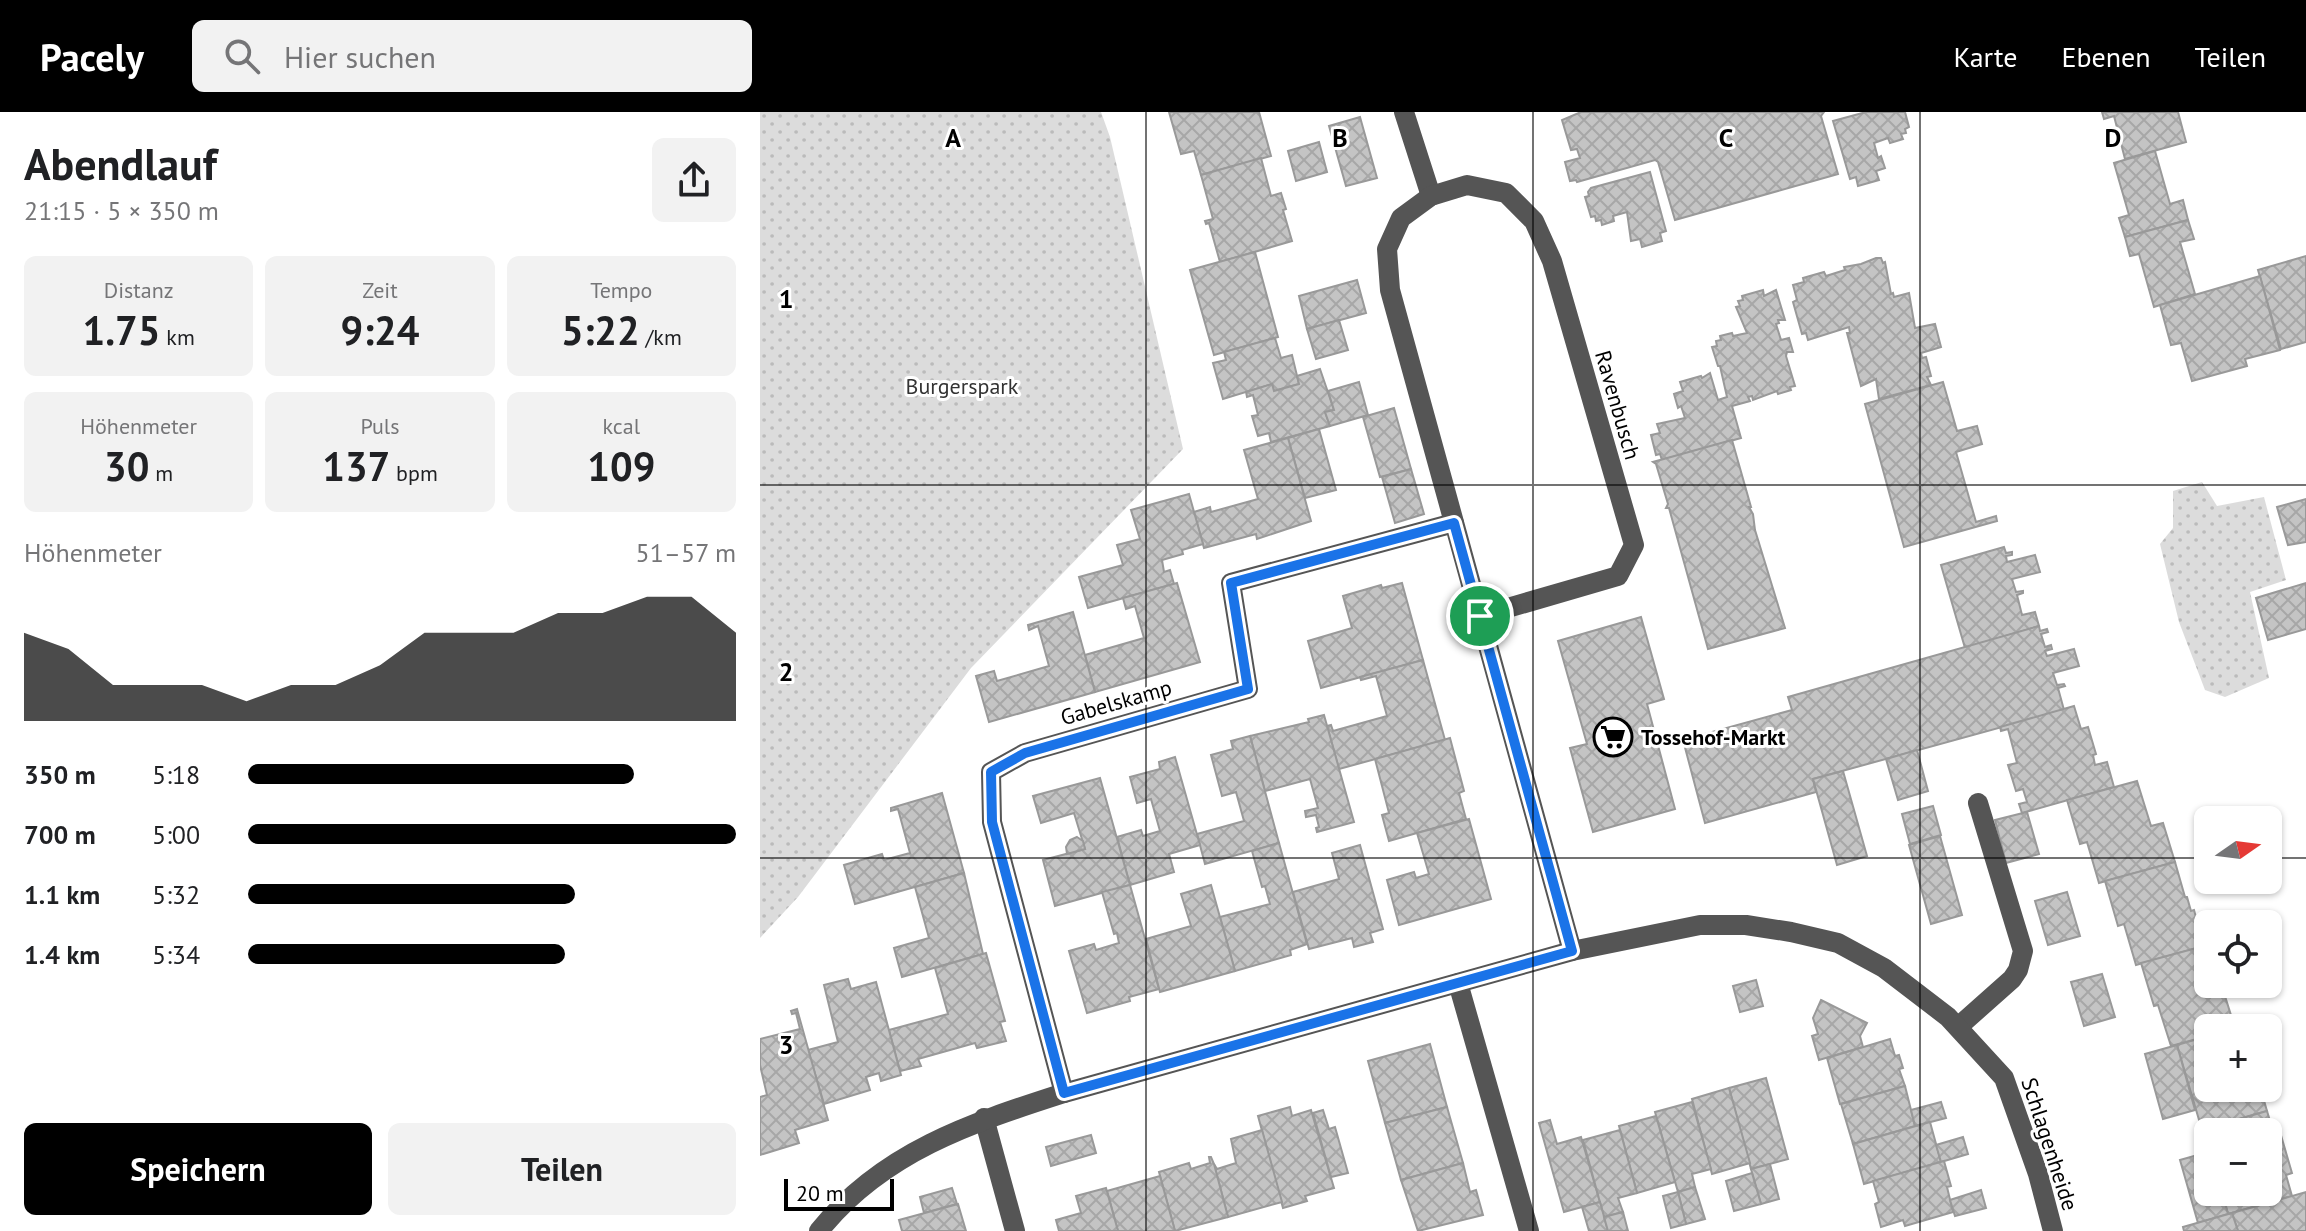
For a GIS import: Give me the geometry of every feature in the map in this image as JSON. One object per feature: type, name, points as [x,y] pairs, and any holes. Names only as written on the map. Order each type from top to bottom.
[{"type":"street","points":[[1404,112],[1431,196]]},
{"type":"street","name":"Ravenbusch","points":[[1480,616],[1618,576],[1634,545],[1552,261],[1534,221],[1506,193],[1467,185],[1431,196],[1401,218],[1387,249],[1390,290],[1572,951]]},
{"type":"street","name":"Gabelskamp","points":[[1064,1093],[992,822],[991,772],[1025,753],[1248,689],[1231,583],[1454,523]]},
{"type":"street","points":[[1958,1027],[2012,979],[2023,951],[1978,803]]},
{"type":"street","name":"Schlagenheide","points":[[1572,951],[1700,925],[1746,925],[1838,943],[1884,968],[1958,1027],[2004,1078],[2038,1174],[2053,1231]]},
{"type":"street","points":[[819,1231],[839,1206],[881,1173],[925,1144],[984,1118],[1572,951]]},
{"type":"street","points":[[1458,983],[1529,1231]]},
{"type":"street","points":[[984,1118],[1015,1231]]},
{"type":"green space","name":"Burgerspark","points":[[760,112],[1101,112],[1110,137],[1183,449],[971,668],[798,897],[760,938]]},
{"type":"green space","points":[[2202,482],[2217,506],[2264,497],[2286,580],[2250,592],[2269,678],[2225,697],[2205,690],[2179,622],[2160,544],[2173,528],[2173,491]]},
{"type":"building","points":[[1169,112],[1259,112],[1271,156],[1201,175],[1194,151],[1181,154]]},
{"type":"building","points":[[1581,112],[1824,112],[1821,116],[1838,174],[1675,220],[1655,160],[1577,182],[1570,181],[1565,162],[1580,158],[1577,149],[1571,150],[1562,120]]},
{"type":"building","points":[[1866,112],[1905,112],[1909,127],[1905,129],[1906,133],[1901,134],[1903,139],[1890,143],[1888,138],[1874,143],[1885,168],[1876,171],[1879,180],[1858,186],[1856,177],[1850,179],[1833,121]]},
{"type":"building","points":[[2102,112],[2178,112],[2186,142],[2125,159],[2114,116],[2104,119]]},
{"type":"building","points":[[1360,117],[1377,178],[1346,186],[1329,126]]},
{"type":"building","points":[[1319,142],[1327,172],[1296,181],[1288,151]]},
{"type":"building","points":[[2155,151],[2170,204],[2183,200],[2188,220],[2125,237],[2119,218],[2129,215],[2114,163]]},
{"type":"building","points":[[1261,158],[1271,196],[1281,193],[1292,241],[1220,262],[1209,223],[1205,221],[1213,219],[1201,175]]},
{"type":"building","points":[[1650,172],[1666,231],[1660,233],[1662,241],[1642,247],[1640,239],[1631,241],[1627,212],[1613,216],[1614,221],[1602,225],[1601,220],[1591,217],[1585,197],[1589,196],[1591,188]]},
{"type":"building","points":[[2188,220],[2194,239],[2180,242],[2195,294],[2154,307],[2139,254],[2130,256],[2125,237]]},
{"type":"building","points":[[1255,252],[1278,337],[1214,355],[1190,270]]},
{"type":"building","points":[[2306,256],[2306,342],[2281,349],[2258,270]]},
{"type":"building","points":[[1876,258],[1885,262],[1891,294],[1894,297],[1909,293],[1915,328],[1935,324],[1941,347],[1921,353],[1922,358],[1926,357],[1931,376],[1927,377],[1931,385],[1879,399],[1876,379],[1861,386],[1847,333],[1850,333],[1849,327],[1808,340],[1806,333],[1802,334],[1793,302],[1797,300],[1793,285],[1804,282],[1803,278],[1824,272],[1826,276]]},
{"type":"building","points":[[2260,276],[2280,350],[2245,359],[2247,366],[2192,381],[2181,343],[2171,345],[2160,305]]},
{"type":"building","points":[[1357,280],[1366,313],[1307,329],[1299,296]]},
{"type":"building","points":[[1763,290],[1764,296],[1776,290],[1785,320],[1778,320],[1776,324],[1781,340],[1789,338],[1793,352],[1787,352],[1786,356],[1795,386],[1790,387],[1791,390],[1778,394],[1777,391],[1753,400],[1752,396],[1748,397],[1750,401],[1732,406],[1741,438],[1662,460],[1660,454],[1656,455],[1651,435],[1660,433],[1657,424],[1685,418],[1674,394],[1683,391],[1680,382],[1702,378],[1710,373],[1718,400],[1727,397],[1712,347],[1717,346],[1720,336],[1747,333],[1736,307],[1740,306],[1738,301],[1743,300],[1742,296]]},
{"type":"building","points":[[1339,320],[1348,350],[1316,359],[1307,329]]},
{"type":"building","points":[[1275,338],[1281,358],[1292,355],[1299,384],[1274,391],[1272,384],[1223,399],[1213,363],[1226,360],[1224,352]]},
{"type":"building","points":[[1320,369],[1334,410],[1325,412],[1330,426],[1271,442],[1269,433],[1258,436],[1252,416],[1258,415],[1253,395],[1247,397],[1246,392],[1272,384],[1274,391],[1299,384],[1297,376]]},
{"type":"building","points":[[1359,382],[1368,415],[1330,426],[1325,412],[1334,410],[1328,391]]},
{"type":"building","points":[[1943,382],[1957,431],[1977,426],[1982,444],[1956,452],[1976,522],[1996,516],[1997,521],[1904,547],[1865,404]]},
{"type":"building","points":[[1394,408],[1411,469],[1380,477],[1363,417]]},
{"type":"building","points":[[1319,429],[1336,490],[1305,498],[1288,438]]},
{"type":"building","points":[[1288,438],[1311,521],[1257,539],[1256,534],[1204,548],[1194,512],[1210,507],[1211,512],[1258,499],[1244,450]]},
{"type":"building","points":[[1732,440],[1785,628],[1708,649],[1669,508],[1666,508],[1668,504],[1653,462]]},
{"type":"building","points":[[1411,469],[1424,514],[1395,523],[1382,477]]},
{"type":"building","points":[[1189,494],[1203,544],[1162,560],[1164,572],[1170,570],[1174,584],[1088,608],[1079,577],[1123,565],[1117,545],[1140,539],[1131,510]]},
{"type":"building","points":[[2306,499],[2306,542],[2288,545],[2277,507]]},
{"type":"building","points":[[2004,547],[2006,553],[2012,552],[2012,555],[2006,556],[2007,562],[2035,555],[2040,572],[2012,579],[2016,592],[2023,591],[2017,595],[2022,615],[2035,612],[2039,626],[1965,648],[1941,565]]},
{"type":"building","points":[[1177,583],[1200,662],[1095,692],[1085,655],[1144,638],[1135,606],[1126,609],[1123,598]]},
{"type":"building","points":[[1402,583],[1423,660],[1321,688],[1308,641],[1352,628],[1343,596],[1381,585],[1382,588]]},
{"type":"building","points":[[2306,583],[2306,629],[2268,640],[2256,598]]},
{"type":"building","points":[[1073,612],[1095,692],[989,722],[976,676],[994,671],[997,681],[1049,666],[1038,626],[1029,630],[1028,625]]},
{"type":"building","points":[[1641,617],[1664,699],[1647,704],[1675,809],[1593,832],[1570,748],[1587,744],[1558,641]]},
{"type":"building","points":[[2039,626],[2040,631],[2047,629],[2048,632],[2041,634],[2045,647],[2051,645],[2052,649],[2045,651],[2047,656],[2074,649],[2079,666],[2053,673],[2057,685],[2065,686],[2058,688],[2064,710],[1813,779],[1816,792],[1705,823],[1683,740],[1792,710],[1788,697]]},
{"type":"building","points":[[1423,660],[1445,740],[1339,769],[1327,726],[1331,725],[1333,731],[1387,716],[1376,676],[1361,680],[1360,677]]},
{"type":"building","points":[[2074,706],[2081,729],[2088,727],[2096,754],[2093,755],[2095,765],[2107,762],[2114,787],[2022,813],[2019,804],[2027,802],[2023,789],[2016,791],[2008,765],[2017,763],[2008,729],[2001,731],[2000,727]]},
{"type":"building","points":[[1324,715],[1354,822],[1317,832],[1316,815],[1306,817],[1305,811],[1318,808],[1310,779],[1265,791],[1250,736],[1309,722],[1308,719]]},
{"type":"building","points":[[1250,736],[1279,843],[1205,864],[1197,834],[1244,821],[1236,792],[1222,796],[1211,755],[1233,749],[1231,741]]},
{"type":"building","points":[[1450,738],[1464,791],[1459,793],[1466,819],[1389,841],[1382,815],[1389,813],[1375,759]]},
{"type":"building","points":[[1917,750],[1928,791],[1898,800],[1886,759]]},
{"type":"building","points":[[1175,757],[1200,845],[1169,854],[1174,872],[1130,885],[1117,837],[1141,830],[1143,836],[1160,831],[1151,799],[1137,803],[1130,777],[1160,769],[1159,762]]},
{"type":"building","points":[[1843,771],[1867,856],[1837,865],[1813,779]]},
{"type":"building","points":[[1100,778],[1130,885],[1055,906],[1043,860],[1085,849],[1074,813],[1041,823],[1033,796]]},
{"type":"building","points":[[2137,781],[2151,826],[2163,823],[2175,862],[2099,883],[2087,842],[2080,844],[2067,800]]},
{"type":"building","points":[[942,793],[964,873],[855,904],[844,865],[882,854],[884,860],[910,853],[898,809],[891,811],[891,808]]},
{"type":"building","points":[[1933,806],[1941,835],[1910,844],[1902,814]]},
{"type":"building","points":[[2027,812],[2039,854],[2006,863],[1995,820]]},
{"type":"building","points":[[1469,819],[1491,899],[1399,925],[1387,880],[1414,872],[1416,878],[1429,874],[1417,833]]},
{"type":"building","points":[[1940,836],[1962,915],[1931,924],[1909,845]]},
{"type":"building","points":[[1077,837],[1083,841],[1085,849],[1067,854],[1066,847],[1070,840]]},
{"type":"building","points":[[1279,843],[1307,944],[1290,950],[1291,955],[1235,971],[1220,917],[1270,904],[1252,851]]},
{"type":"building","points":[[1360,845],[1383,929],[1370,933],[1373,942],[1354,947],[1352,938],[1309,949],[1293,892],[1339,879],[1332,853]]},
{"type":"building","points":[[2175,862],[2185,897],[2191,911],[2194,910],[2194,949],[2136,965],[2124,924],[2118,926],[2105,881]]},
{"type":"building","points":[[964,873],[983,954],[902,977],[894,948],[929,938],[915,887]]},
{"type":"building","points":[[1130,885],[1159,989],[1087,1013],[1069,951],[1094,944],[1096,950],[1119,943],[1102,892]]},
{"type":"building","points":[[1211,885],[1235,971],[1160,992],[1146,939],[1191,926],[1181,894]]},
{"type":"building","points":[[2067,892],[2080,936],[2048,945],[2035,901]]},
{"type":"building","points":[[2194,949],[2194,998],[2226,998],[2231,1014],[2194,1014],[2194,1040],[2171,1046],[2141,963]]},
{"type":"building","points":[[986,953],[1005,1021],[1000,1022],[1006,1041],[977,1048],[975,1043],[918,1059],[921,1066],[900,1071],[889,1030],[948,1014],[935,968]]},
{"type":"building","points":[[2102,974],[2115,1017],[2084,1026],[2071,982]]},
{"type":"building","points":[[848,979],[851,989],[876,982],[901,1075],[881,1081],[879,1073],[866,1077],[870,1090],[824,1104],[808,1050],[838,1042],[824,985]]},
{"type":"building","points":[[1756,980],[1763,1006],[1740,1012],[1733,986]]},
{"type":"building","points":[[1821,1000],[1867,1023],[1860,1036],[1863,1047],[1819,1060],[1812,1036],[1818,1034],[1813,1018]]},
{"type":"building","points":[[797,1009],[828,1120],[795,1130],[799,1143],[760,1155],[760,1097],[767,1095],[760,1065],[760,1039],[800,1029],[796,1013],[792,1014],[791,1011]]},
{"type":"building","points":[[1890,1039],[1895,1056],[1899,1055],[1903,1068],[1899,1069],[1905,1086],[1840,1104],[1827,1058]]},
{"type":"building","points":[[2194,1040],[2194,1102],[2264,1102],[2267,1111],[2243,1118],[2198,1118],[2177,1045]]},
{"type":"building","points":[[1430,1044],[1447,1107],[1385,1123],[1368,1061]]},
{"type":"building","points":[[2177,1045],[2195,1110],[2163,1119],[2145,1054]]},
{"type":"building","points":[[1766,1078],[1788,1159],[1751,1169],[1729,1088]]},
{"type":"building","points":[[1905,1086],[1915,1126],[1853,1144],[1841,1104]]},
{"type":"building","points":[[1729,1088],[1750,1163],[1712,1174],[1692,1099]]},
{"type":"building","points":[[1692,1102],[1711,1169],[1692,1174],[1695,1187],[1678,1192],[1655,1112]]},
{"type":"building","points":[[1941,1102],[1946,1118],[1915,1126],[1911,1110]]},
{"type":"building","points":[[1290,1107],[1292,1116],[1311,1110],[1334,1188],[1305,1196],[1307,1201],[1283,1208],[1258,1116]]},
{"type":"building","points":[[1447,1107],[1463,1163],[1401,1180],[1385,1123]]},
{"type":"building","points":[[1323,1110],[1329,1129],[1335,1127],[1348,1173],[1331,1177],[1313,1113]]},
{"type":"building","points":[[2267,1111],[2269,1118],[2242,1118]]},
{"type":"building","points":[[1656,1116],[1675,1182],[1637,1193],[1619,1126]]},
{"type":"building","points":[[1550,1120],[1557,1144],[1581,1137],[1600,1202],[1564,1212],[1539,1123]]},
{"type":"building","points":[[1930,1122],[1941,1162],[1864,1184],[1853,1144]]},
{"type":"building","points":[[1262,1130],[1282,1202],[1228,1217],[1214,1164],[1217,1169],[1236,1163],[1231,1139]]},
{"type":"building","points":[[1620,1130],[1637,1193],[1618,1198],[1623,1212],[1604,1217],[1583,1140]]},
{"type":"building","points":[[1091,1135],[1096,1153],[1051,1166],[1046,1147]]},
{"type":"building","points":[[1963,1137],[1968,1154],[1941,1162],[1936,1145]]},
{"type":"building","points":[[2282,1139],[2292,1173],[2286,1175],[2292,1196],[2282,1199]]},
{"type":"building","points":[[2194,1156],[2194,1206],[2226,1206],[2228,1214],[2198,1223],[2180,1160]]},
{"type":"building","points":[[1209,1157],[1214,1164],[1228,1217],[1175,1231],[1159,1172],[1189,1163],[1191,1169],[1210,1163]]},
{"type":"building","points":[[1944,1161],[1951,1186],[1947,1187],[1953,1212],[1905,1226],[1903,1220],[1881,1227],[1873,1181]]},
{"type":"building","points":[[1463,1163],[1470,1192],[1476,1190],[1483,1215],[1418,1231],[1401,1180]]},
{"type":"building","points":[[1770,1164],[1779,1199],[1761,1204],[1751,1169]]},
{"type":"building","points":[[1752,1173],[1761,1204],[1734,1211],[1726,1181]]},
{"type":"building","points":[[1160,1176],[1175,1231],[1118,1231],[1107,1191]]},
{"type":"building","points":[[1695,1187],[1705,1219],[1686,1224],[1678,1192]]},
{"type":"building","points":[[952,1188],[957,1204],[924,1213],[920,1197]]},
{"type":"building","points":[[1106,1188],[1118,1231],[1059,1231],[1056,1220],[1081,1213],[1076,1196]]},
{"type":"building","points":[[1981,1190],[1986,1208],[1955,1216],[1950,1200]]},
{"type":"building","points":[[1678,1192],[1686,1224],[1671,1228],[1663,1196]]},
{"type":"building","points":[[2306,1192],[2306,1231],[2238,1231],[2232,1213],[2257,1206],[2282,1206],[2282,1199]]},
{"type":"building","points":[[1600,1202],[1608,1231],[1589,1231],[1582,1207]]},
{"type":"building","points":[[958,1204],[966,1231],[902,1231],[899,1220]]},
{"type":"building","points":[[2226,1206],[2256,1206],[2228,1214]]},
{"type":"building","points":[[1623,1212],[1628,1231],[1608,1231],[1604,1217]]},
{"type":"building","points":[[2232,1213],[2238,1231],[2184,1231],[2183,1227]]},
{"type":"place","name":"Tossehof-Markt","points":[[1613,737]]},
{"type":"route","points":[[1454,523],[1480,616],[1572,951],[1064,1093],[992,822],[991,772],[1025,753],[1248,689],[1231,583],[1454,523]]}]
